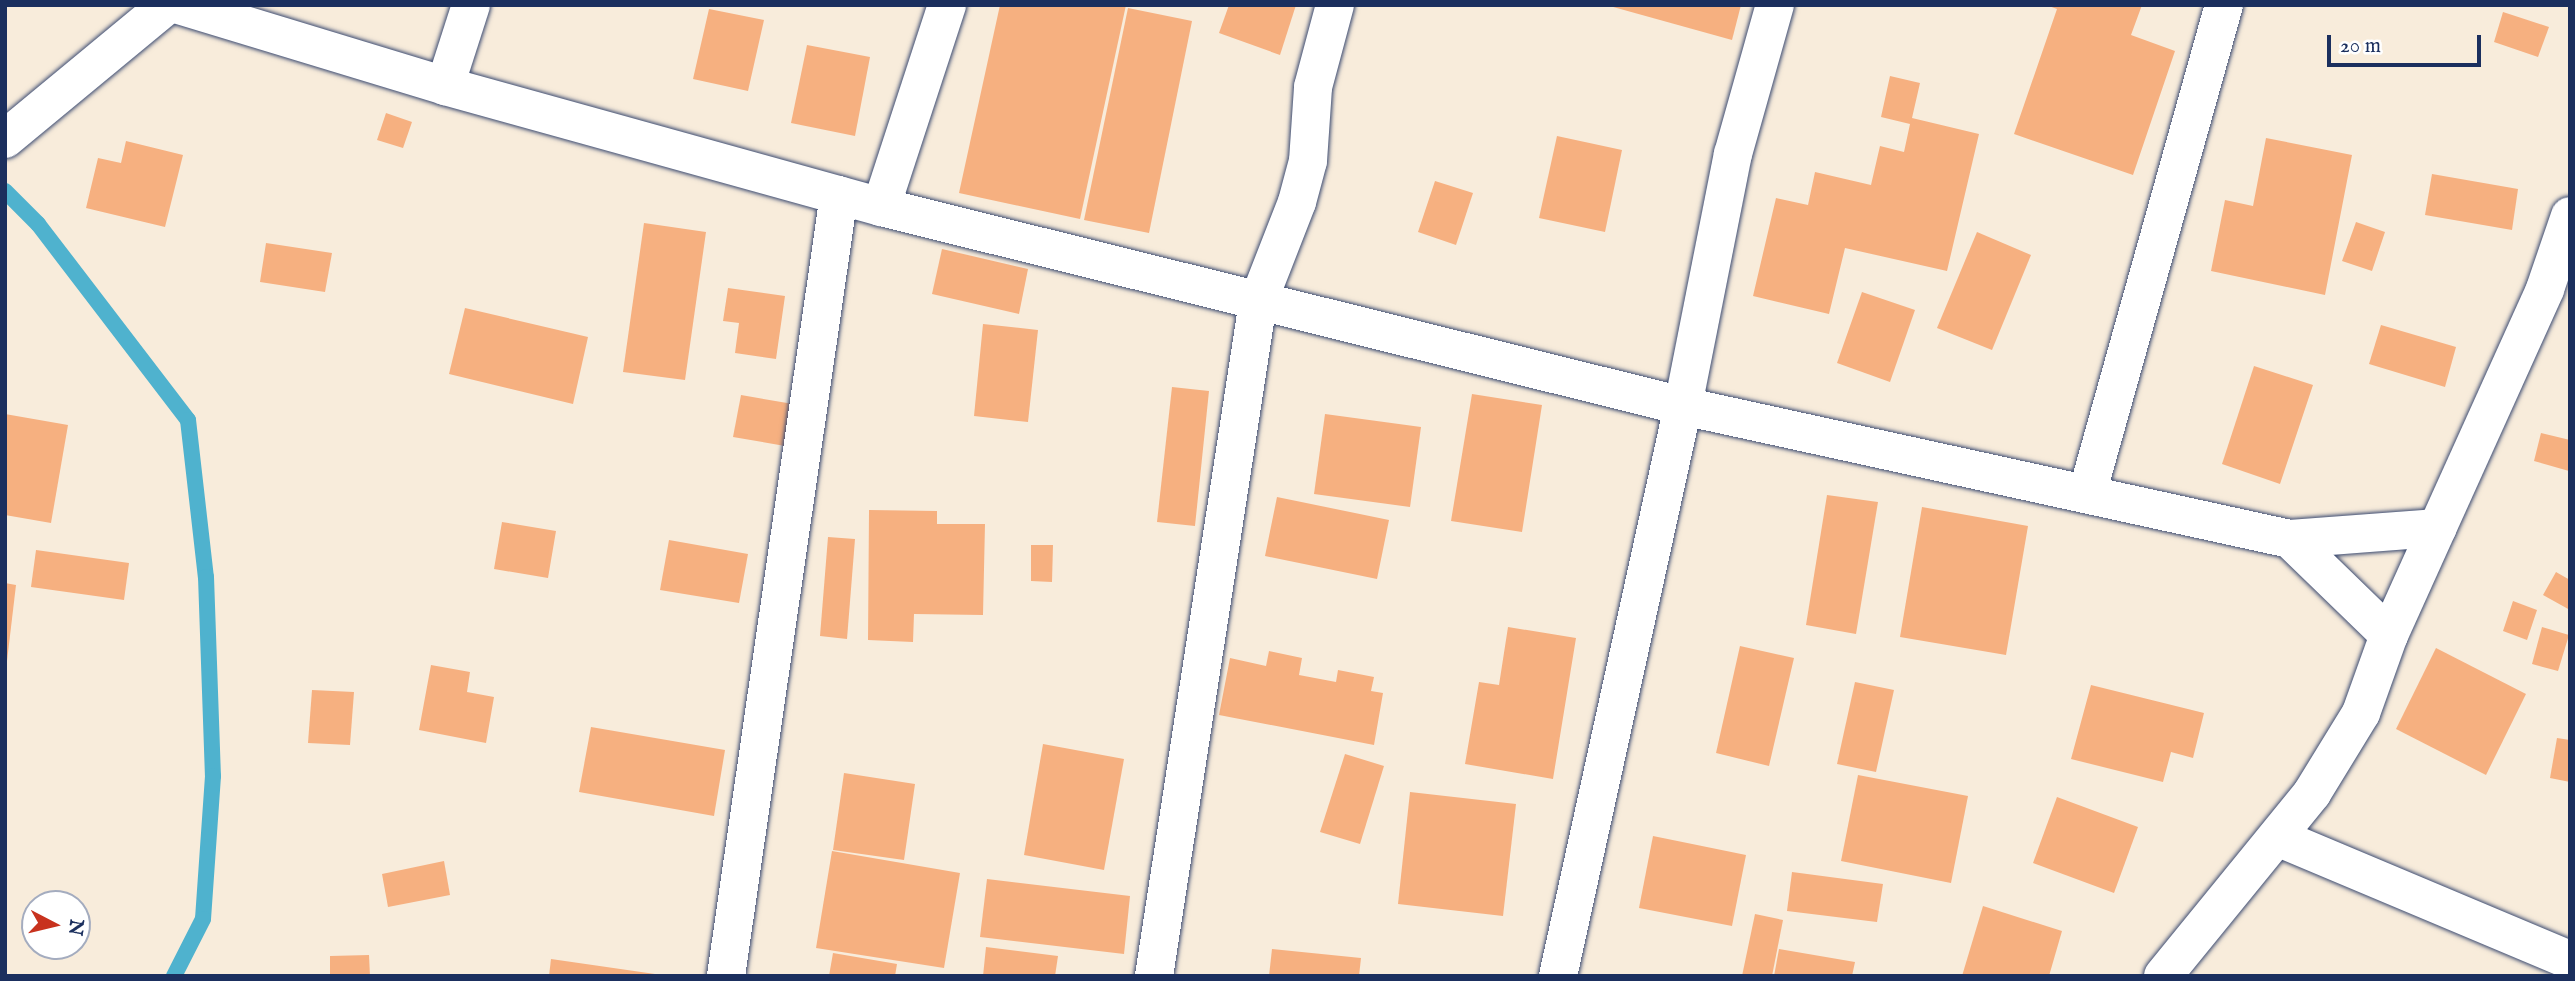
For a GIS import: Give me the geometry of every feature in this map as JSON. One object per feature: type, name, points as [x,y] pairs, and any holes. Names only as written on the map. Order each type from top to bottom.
[{"type":"street","points":[[5,139],[167,5]]},
{"type":"street","points":[[179,5],[445,86],[881,207],[1683,407],[2290,539],[2438,528]]},
{"type":"street","points":[[445,86],[471,5]]},
{"type":"street","points":[[881,207],[947,5]]},
{"type":"street","points":[[1154,976],[1258,302],[1297,202],[1308,161],[1313,87],[1335,5]]},
{"type":"street","points":[[1558,976],[1683,407],[1733,154],[1775,5]]},
{"type":"street","points":[[2087,494],[2224,5]]},
{"type":"street","points":[[726,976],[839,195]]},
{"type":"street","points":[[2163,976],[2312,793],[2361,713],[2389,635],[2545,289],[2570,216]]},
{"type":"street","points":[[2290,539],[2389,635]]},
{"type":"street","points":[[2277,837],[2570,960]]},
{"type":"building","points":[[1000,5],[1126,5],[1080,219],[959,193]]},
{"type":"building","points":[[1229,5],[1296,5],[1280,55],[1219,33]]},
{"type":"building","points":[[1606,5],[1741,5],[1732,40]]},
{"type":"building","points":[[2046,5],[2142,5],[2131,35],[2175,51],[2133,175],[2014,134],[2057,9]]},
{"type":"building","points":[[1128,8],[1192,21],[1149,233],[1084,220]]},
{"type":"building","points":[[709,9],[764,20],[748,91],[693,79]]},
{"type":"building","points":[[2503,12],[2549,27],[2538,57],[2494,42]]},
{"type":"building","points":[[807,45],[870,57],[855,136],[791,123]]},
{"type":"building","points":[[1890,76],[1920,83],[1912,118],[1979,134],[1947,271],[1845,248],[1829,314],[1753,296],[1776,198],[1808,205],[1815,172],[1871,185],[1880,146],[1904,152],[1910,124],[1881,117]]},
{"type":"building","points":[[386,113],[412,122],[403,148],[377,140]]},
{"type":"building","points":[[1557,136],[1622,150],[1605,232],[1539,218]]},
{"type":"building","points":[[2266,138],[2352,155],[2325,295],[2211,271],[2225,200],[2253,206]]},
{"type":"building","points":[[126,141],[183,155],[165,227],[86,208],[98,158],[121,163]]},
{"type":"building","points":[[2432,174],[2518,189],[2512,230],[2425,215]]},
{"type":"building","points":[[1435,181],[1473,193],[1456,245],[1418,232]]},
{"type":"building","points":[[2356,222],[2385,232],[2372,271],[2342,261]]},
{"type":"building","points":[[644,223],[706,232],[685,380],[623,372]]},
{"type":"building","points":[[1977,232],[2031,255],[1992,350],[1937,328]]},
{"type":"building","points":[[266,243],[332,253],[325,292],[260,282]]},
{"type":"building","points":[[942,249],[1028,269],[1019,314],[932,294]]},
{"type":"building","points":[[728,288],[785,296],[776,359],[735,353],[739,323],[723,321]]},
{"type":"building","points":[[1862,292],[1915,310],[1890,382],[1837,363]]},
{"type":"building","points":[[465,308],[588,337],[573,404],[449,374]]},
{"type":"building","points":[[983,324],[1038,330],[1028,422],[974,416]]},
{"type":"building","points":[[2381,325],[2456,347],[2445,387],[2369,364]]},
{"type":"building","points":[[2254,366],[2313,385],[2280,484],[2222,464]]},
{"type":"building","points":[[1172,387],[1209,391],[1195,526],[1157,522]]},
{"type":"building","points":[[1472,394],[1542,405],[1522,532],[1451,521]]},
{"type":"building","points":[[741,395],[793,404],[785,446],[733,437]]},
{"type":"building","points":[[5,414],[68,425],[51,523],[5,515]]},
{"type":"building","points":[[1325,414],[1421,427],[1410,507],[1314,494]]},
{"type":"building","points":[[2541,433],[2570,440],[2569,471],[2534,461]]},
{"type":"building","points":[[1827,495],[1878,502],[1856,634],[1806,625]]},
{"type":"building","points":[[1277,497],[1389,520],[1377,579],[1265,556]]},
{"type":"building","points":[[1922,507],[2028,526],[2006,655],[1900,637]]},
{"type":"building","points":[[869,510],[937,511],[937,524],[985,524],[983,615],[914,614],[913,642],[868,640]]},
{"type":"building","points":[[502,522],[556,531],[548,578],[494,569]]},
{"type":"building","points":[[828,537],[855,539],[847,639],[820,636]]},
{"type":"building","points":[[669,540],[748,554],[739,603],[660,590]]},
{"type":"building","points":[[1031,545],[1053,545],[1052,582],[1031,581]]},
{"type":"building","points":[[36,550],[129,563],[124,600],[31,587]]},
{"type":"building","points":[[2556,572],[2570,580],[2570,610],[2543,595]]},
{"type":"building","points":[[5,583],[16,585],[7,661],[5,661]]},
{"type":"building","points":[[2513,601],[2537,610],[2527,640],[2503,631]]},
{"type":"building","points":[[1508,627],[1576,638],[1553,779],[1465,764],[1479,682],[1499,685]]},
{"type":"building","points":[[2542,627],[2569,635],[2558,671],[2532,664]]},
{"type":"building","points":[[1740,646],[1794,658],[1769,766],[1716,753]]},
{"type":"building","points":[[2436,648],[2526,694],[2486,775],[2396,729]]},
{"type":"building","points":[[1269,651],[1302,658],[1299,675],[1336,682],[1338,670],[1374,677],[1371,691],[1383,693],[1374,745],[1219,715],[1230,658],[1266,666]]},
{"type":"building","points":[[431,665],[470,672],[467,692],[494,697],[486,743],[419,730]]},
{"type":"building","points":[[1855,682],[1894,690],[1876,772],[1837,764]]},
{"type":"building","points":[[2091,685],[2204,713],[2193,758],[2171,752],[2163,782],[2071,759]]},
{"type":"building","points":[[312,690],[354,692],[350,745],[308,743]]},
{"type":"building","points":[[591,727],[725,750],[714,816],[579,792]]},
{"type":"building","points":[[2557,738],[2570,740],[2570,782],[2550,778]]},
{"type":"building","points":[[1043,744],[1124,759],[1104,870],[1024,855]]},
{"type":"building","points":[[1345,754],[1384,766],[1360,844],[1320,832]]},
{"type":"building","points":[[844,773],[915,784],[904,860],[833,850]]},
{"type":"building","points":[[1858,775],[1968,796],[1951,883],[1841,861]]},
{"type":"building","points":[[1410,792],[1516,804],[1503,916],[1398,904]]},
{"type":"building","points":[[2057,797],[2138,827],[2114,893],[2033,863]]},
{"type":"building","points":[[1653,836],[1746,855],[1732,926],[1639,908]]},
{"type":"building","points":[[832,851],[960,873],[944,968],[816,948]]},
{"type":"building","points":[[444,861],[450,895],[388,907],[382,874]]},
{"type":"building","points":[[1792,872],[1883,884],[1877,922],[1787,911]]},
{"type":"building","points":[[987,879],[1130,896],[1124,954],[980,937]]},
{"type":"building","points":[[1983,906],[2062,931],[2049,976],[1962,976]]},
{"type":"building","points":[[1755,914],[1783,920],[1772,976],[1742,976]]},
{"type":"building","points":[[986,947],[1058,956],[1055,976],[983,976]]},
{"type":"building","points":[[1272,949],[1361,958],[1359,976],[1269,976]]},
{"type":"building","points":[[1779,949],[1855,962],[1852,976],[1774,976]]},
{"type":"building","points":[[833,953],[897,964],[895,976],[829,976]]},
{"type":"building","points":[[369,955],[370,976],[330,976],[330,956]]},
{"type":"building","points":[[551,959],[655,974],[655,976],[549,976]]},
{"type":"waterway","points":[[5,191],[38,224],[188,420],[206,577],[213,776],[203,919],[174,976]]}]
